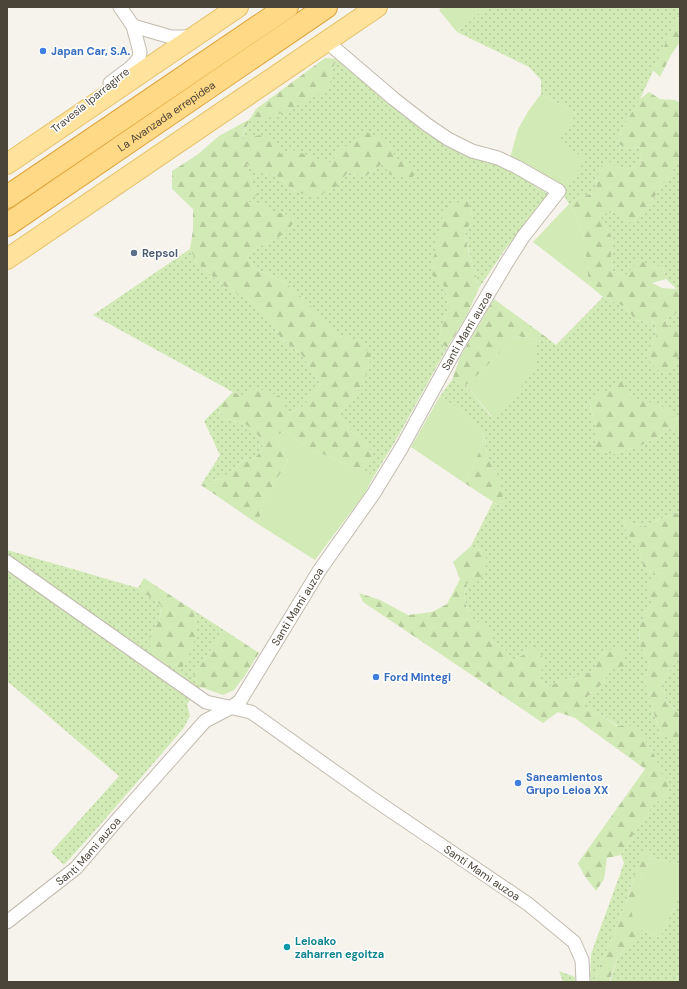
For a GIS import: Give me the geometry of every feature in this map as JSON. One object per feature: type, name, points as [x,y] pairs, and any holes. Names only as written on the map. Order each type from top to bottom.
[{"type":"highway","name":"La Avanzada errepidea","points":[[7,197],[287,7]]},
{"type":"highway","name":"La Avanzada errepidea","points":[[7,225],[326,7]]},
{"type":"main road","points":[[7,164],[238,7]]},
{"type":"main road","points":[[7,259],[377,7]]},
{"type":"street","name":"Travesía Iparragirre","points":[[36,144],[136,62],[140,52],[133,26],[120,7]]},
{"type":"street","points":[[133,26],[171,36],[184,37],[201,32]]},
{"type":"street","name":"Santi Mami auzoa","points":[[7,922],[76,868],[205,721],[230,708],[240,700],[319,570],[374,493],[402,447],[454,352],[507,262],[523,237],[559,191],[498,158],[472,151],[448,139],[394,99],[326,41]]},
{"type":"street","name":"Santi Mami auzoa","points":[[7,562],[206,702],[251,712],[369,796],[528,904],[574,942],[582,960],[583,982]]},
{"type":"green space","points":[[442,7],[486,7],[457,32],[439,10]]},
{"type":"green space","points":[[486,7],[680,7],[680,13],[640,99],[616,142],[627,149],[639,147],[642,163],[632,169],[615,167],[597,176],[596,192],[569,204],[558,185],[558,142],[576,113],[541,94],[541,80],[529,67],[457,32]]},
{"type":"green space","points":[[680,13],[680,42],[671,55],[660,77],[653,70]]},
{"type":"green space","points":[[325,58],[337,59],[331,71],[329,87],[310,100],[265,120],[250,119],[256,109]]},
{"type":"green space","points":[[337,59],[406,118],[436,139],[465,154],[512,171],[548,194],[506,248],[479,288],[465,232],[473,218],[467,199],[446,288],[448,308],[438,340],[447,348],[396,440],[374,476],[362,471],[373,455],[364,439],[351,431],[338,415],[363,384],[358,340],[339,336],[308,303],[281,279],[255,269],[246,255],[279,237],[285,213],[270,213],[261,204],[247,202],[251,179],[247,163],[261,173],[276,175],[294,191],[335,188],[348,172],[366,176],[382,164],[395,158],[387,140],[341,150],[330,163],[280,154],[241,140],[250,119],[329,87],[331,71]]},
{"type":"green space","points":[[649,92],[660,99],[675,100],[680,103],[680,160],[653,199],[633,222],[625,221],[616,212],[600,214],[613,239],[611,255],[613,271],[626,275],[638,261],[663,267],[666,279],[652,283],[662,288],[677,289],[680,292],[680,311],[669,316],[666,324],[675,330],[680,328],[680,351],[672,371],[657,370],[645,356],[656,337],[655,323],[635,320],[626,307],[603,297],[590,286],[586,266],[586,242],[577,218],[569,204],[596,192],[597,176],[605,158],[616,167],[632,169],[642,163],[639,147],[627,149],[616,142],[640,99]]},
{"type":"green space","points":[[541,94],[576,113],[559,142],[586,159],[570,183],[558,185],[510,158],[518,129],[529,110]]},
{"type":"green space","points":[[250,119],[241,139],[261,135],[277,142],[280,154],[293,150],[330,163],[341,150],[366,132],[387,140],[395,158],[417,168],[412,179],[391,175],[382,164],[366,176],[348,172],[335,188],[314,197],[294,191],[276,175],[261,173],[247,164],[257,195],[247,202],[261,204],[270,213],[284,213],[296,221],[279,237],[246,255],[255,269],[281,279],[308,303],[339,336],[358,340],[372,357],[363,384],[338,415],[351,431],[364,439],[373,455],[362,471],[306,447],[286,431],[275,436],[288,461],[264,500],[258,524],[201,485],[224,477],[241,462],[255,458],[263,449],[262,439],[247,425],[224,418],[218,407],[233,392],[245,396],[256,388],[280,396],[288,413],[302,407],[321,385],[302,355],[281,338],[267,316],[248,299],[224,286],[197,263],[190,249],[193,230],[193,209],[172,189],[172,171],[197,155],[219,136]]},
{"type":"green space","points":[[680,160],[680,292],[666,279],[663,267],[626,275],[613,271],[611,255],[613,239],[599,214],[616,212],[625,221],[633,222],[653,199]]},
{"type":"green space","points":[[467,199],[473,218],[465,233],[479,288],[467,315],[447,348],[438,340],[448,308],[446,288],[431,274],[445,207]]},
{"type":"green space","points":[[569,204],[577,218],[586,242],[586,266],[590,286],[533,242]]},
{"type":"green space","points":[[190,249],[197,263],[224,286],[248,299],[267,316],[281,338],[302,355],[321,385],[302,407],[288,413],[233,392],[93,315]]},
{"type":"green space","points":[[603,297],[626,307],[635,320],[655,323],[656,337],[645,356],[679,353],[680,351],[680,423],[662,405],[589,402],[595,424],[595,449],[613,454],[637,447],[661,436],[668,428],[680,434],[680,512],[643,527],[623,520],[627,533],[640,552],[644,570],[662,574],[652,602],[640,624],[639,644],[650,662],[645,681],[660,734],[680,741],[680,864],[651,858],[649,849],[632,883],[626,902],[593,982],[590,982],[591,954],[624,863],[621,855],[654,804],[667,795],[656,758],[648,744],[600,714],[583,706],[588,696],[603,683],[611,668],[604,650],[594,669],[580,678],[565,679],[548,687],[536,678],[536,645],[523,655],[511,661],[505,649],[490,641],[493,632],[473,619],[466,606],[464,593],[467,583],[476,583],[485,552],[471,546],[493,502],[504,509],[497,475],[487,457],[485,436],[472,419],[440,396],[452,380],[466,385],[491,417],[535,367],[535,339],[546,337],[556,345]]},
{"type":"green space","points":[[494,299],[546,337],[535,339],[516,336],[466,385],[452,380],[460,357]]},
{"type":"green space","points":[[680,311],[680,328],[675,330],[666,325],[669,316]]},
{"type":"green space","points":[[516,336],[535,339],[535,367],[518,392],[492,417],[466,385]]},
{"type":"green space","points":[[622,381],[628,397],[662,405],[680,423],[680,434],[668,428],[661,436],[637,447],[613,454],[595,449],[595,424],[589,401]]},
{"type":"green space","points":[[440,396],[472,419],[485,436],[466,484],[411,447]]},
{"type":"green space","points":[[218,407],[224,418],[247,425],[262,439],[263,449],[255,458],[241,462],[224,477],[201,485],[220,455],[204,421]]},
{"type":"green space","points":[[286,431],[306,447],[374,476],[365,493],[315,560],[258,524],[264,500],[288,461],[275,436]]},
{"type":"green space","points":[[485,436],[487,457],[497,475],[502,492],[504,509],[466,484]]},
{"type":"green space","points":[[680,512],[680,657],[676,660],[663,682],[666,702],[680,714],[680,741],[678,742],[660,734],[645,681],[650,662],[639,644],[640,624],[652,602],[646,586],[662,574],[644,570],[640,552],[627,533],[623,520],[643,527]]},
{"type":"green space","points":[[471,546],[485,552],[488,571],[476,583],[467,583],[464,593],[466,606],[473,619],[494,632],[490,641],[505,649],[511,661],[523,655],[536,645],[546,664],[536,678],[548,687],[565,679],[580,678],[594,669],[604,650],[622,649],[626,666],[611,668],[603,683],[588,696],[583,706],[600,714],[617,726],[633,726],[648,744],[656,758],[661,773],[669,780],[667,795],[654,804],[621,855],[607,858],[604,879],[596,891],[584,875],[578,863],[645,769],[575,718],[558,712],[543,723],[363,602],[359,593],[380,600],[408,615],[432,612],[447,604],[460,579],[453,562]]},
{"type":"green space","points":[[7,550],[138,588],[161,605],[160,619],[150,635],[197,629],[193,610],[224,630],[193,677],[201,687],[187,704],[190,716],[183,729],[64,865],[51,852],[119,776],[7,681]]},
{"type":"green space","points":[[144,578],[193,610],[197,629],[193,647],[181,670],[165,664],[150,651],[150,635],[160,619],[161,605],[138,588]]},
{"type":"green space","points":[[224,630],[259,653],[234,690],[223,695],[201,687],[193,677]]},
{"type":"green space","points":[[680,657],[680,714],[666,702],[663,682],[676,660]]},
{"type":"green space","points":[[649,848],[651,858],[641,877],[635,927],[640,937],[618,956],[609,982],[593,982],[626,902],[641,857]]},
{"type":"green space","points":[[651,858],[680,864],[680,894],[660,938],[635,927],[631,910],[641,877]]},
{"type":"green space","points":[[680,894],[680,982],[610,982],[618,956],[626,948],[635,927],[660,938]]},
{"type":"green space","points":[[559,971],[575,977],[575,982],[563,982]]},
{"type":"place","name":"Japan Car, S.A.","points":[[43,51]]},
{"type":"place","name":"Repsol","points":[[134,253]]},
{"type":"place","name":"Ford Mintegi","points":[[376,677]]},
{"type":"place","name":"Saneamientos Grupo Leioa XX","points":[[518,783]]},
{"type":"place","name":"Leioako zaharren egoitza","points":[[287,947]]}]
